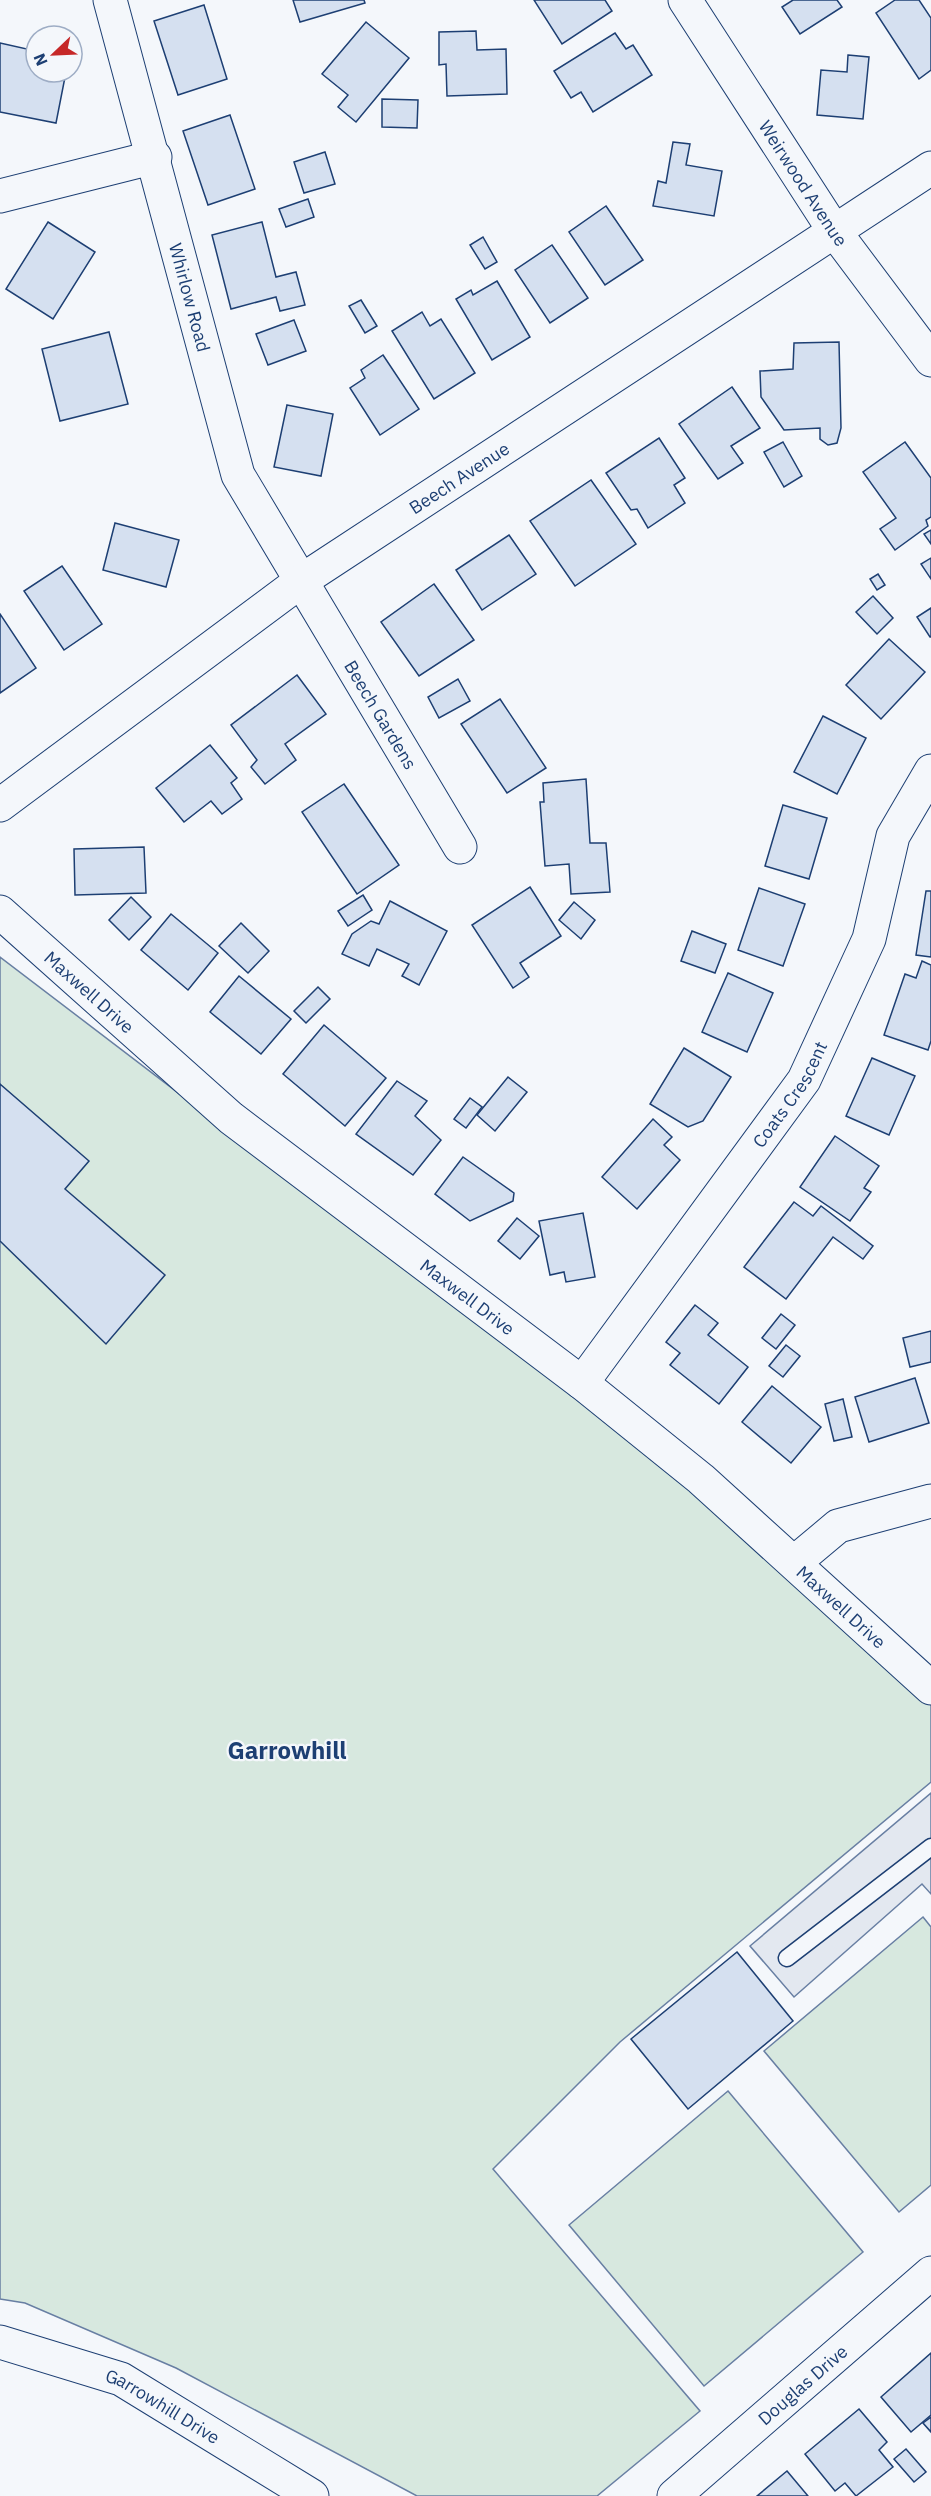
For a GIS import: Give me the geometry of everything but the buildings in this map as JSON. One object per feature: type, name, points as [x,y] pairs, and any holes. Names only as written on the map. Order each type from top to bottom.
[{"type":"street","name":"Whirlow Road","points":[[110,0],[155,157],[238,475],[301,581]]},
{"type":"street","name":"Weirwood Avenue","points":[[684,0],[835,232],[931,360]]},
{"type":"street","points":[[0,196],[155,157]]},
{"type":"street","name":"Beech Avenue","points":[[0,805],[301,581],[931,168]]},
{"type":"street","name":"Beech Gardens","points":[[301,581],[460,847]]},
{"type":"street","name":"Coats Crescent","points":[[582,1383],[804,1080],[869,939],[893,836],[931,771]]},
{"type":"street","name":"Maxwell Drive","points":[[0,912],[231,1118],[582,1383],[701,1479],[931,1688]]},
{"type":"street","points":[[795,1562],[838,1526],[931,1501]]},
{"type":"street","name":"Douglas Drive","points":[[674,2496],[931,2273]]},
{"type":"street","name":"Garrowhill Drive","points":[[0,2342],[121,2379],[312,2496]]},
{"type":"lane","points":[[787,1958],[931,1847]]},
{"type":"shaded area","points":[[0,957],[565,1388],[684,1484],[931,1703],[931,1782],[620,2042],[493,2169],[700,2411],[597,2496],[417,2496],[176,2368],[25,2303],[0,2299]]},
{"type":"shaded area","points":[[931,1793],[931,1894],[922,1884],[794,1997],[750,1946]]},
{"type":"shaded area","points":[[923,1917],[931,1927],[931,2185],[899,2212],[764,2051]]},
{"type":"shaded area","points":[[728,2091],[863,2252],[704,2386],[569,2225]]},
{"type":"district","name":"Garrowhill","points":[[287,1750]]}]
